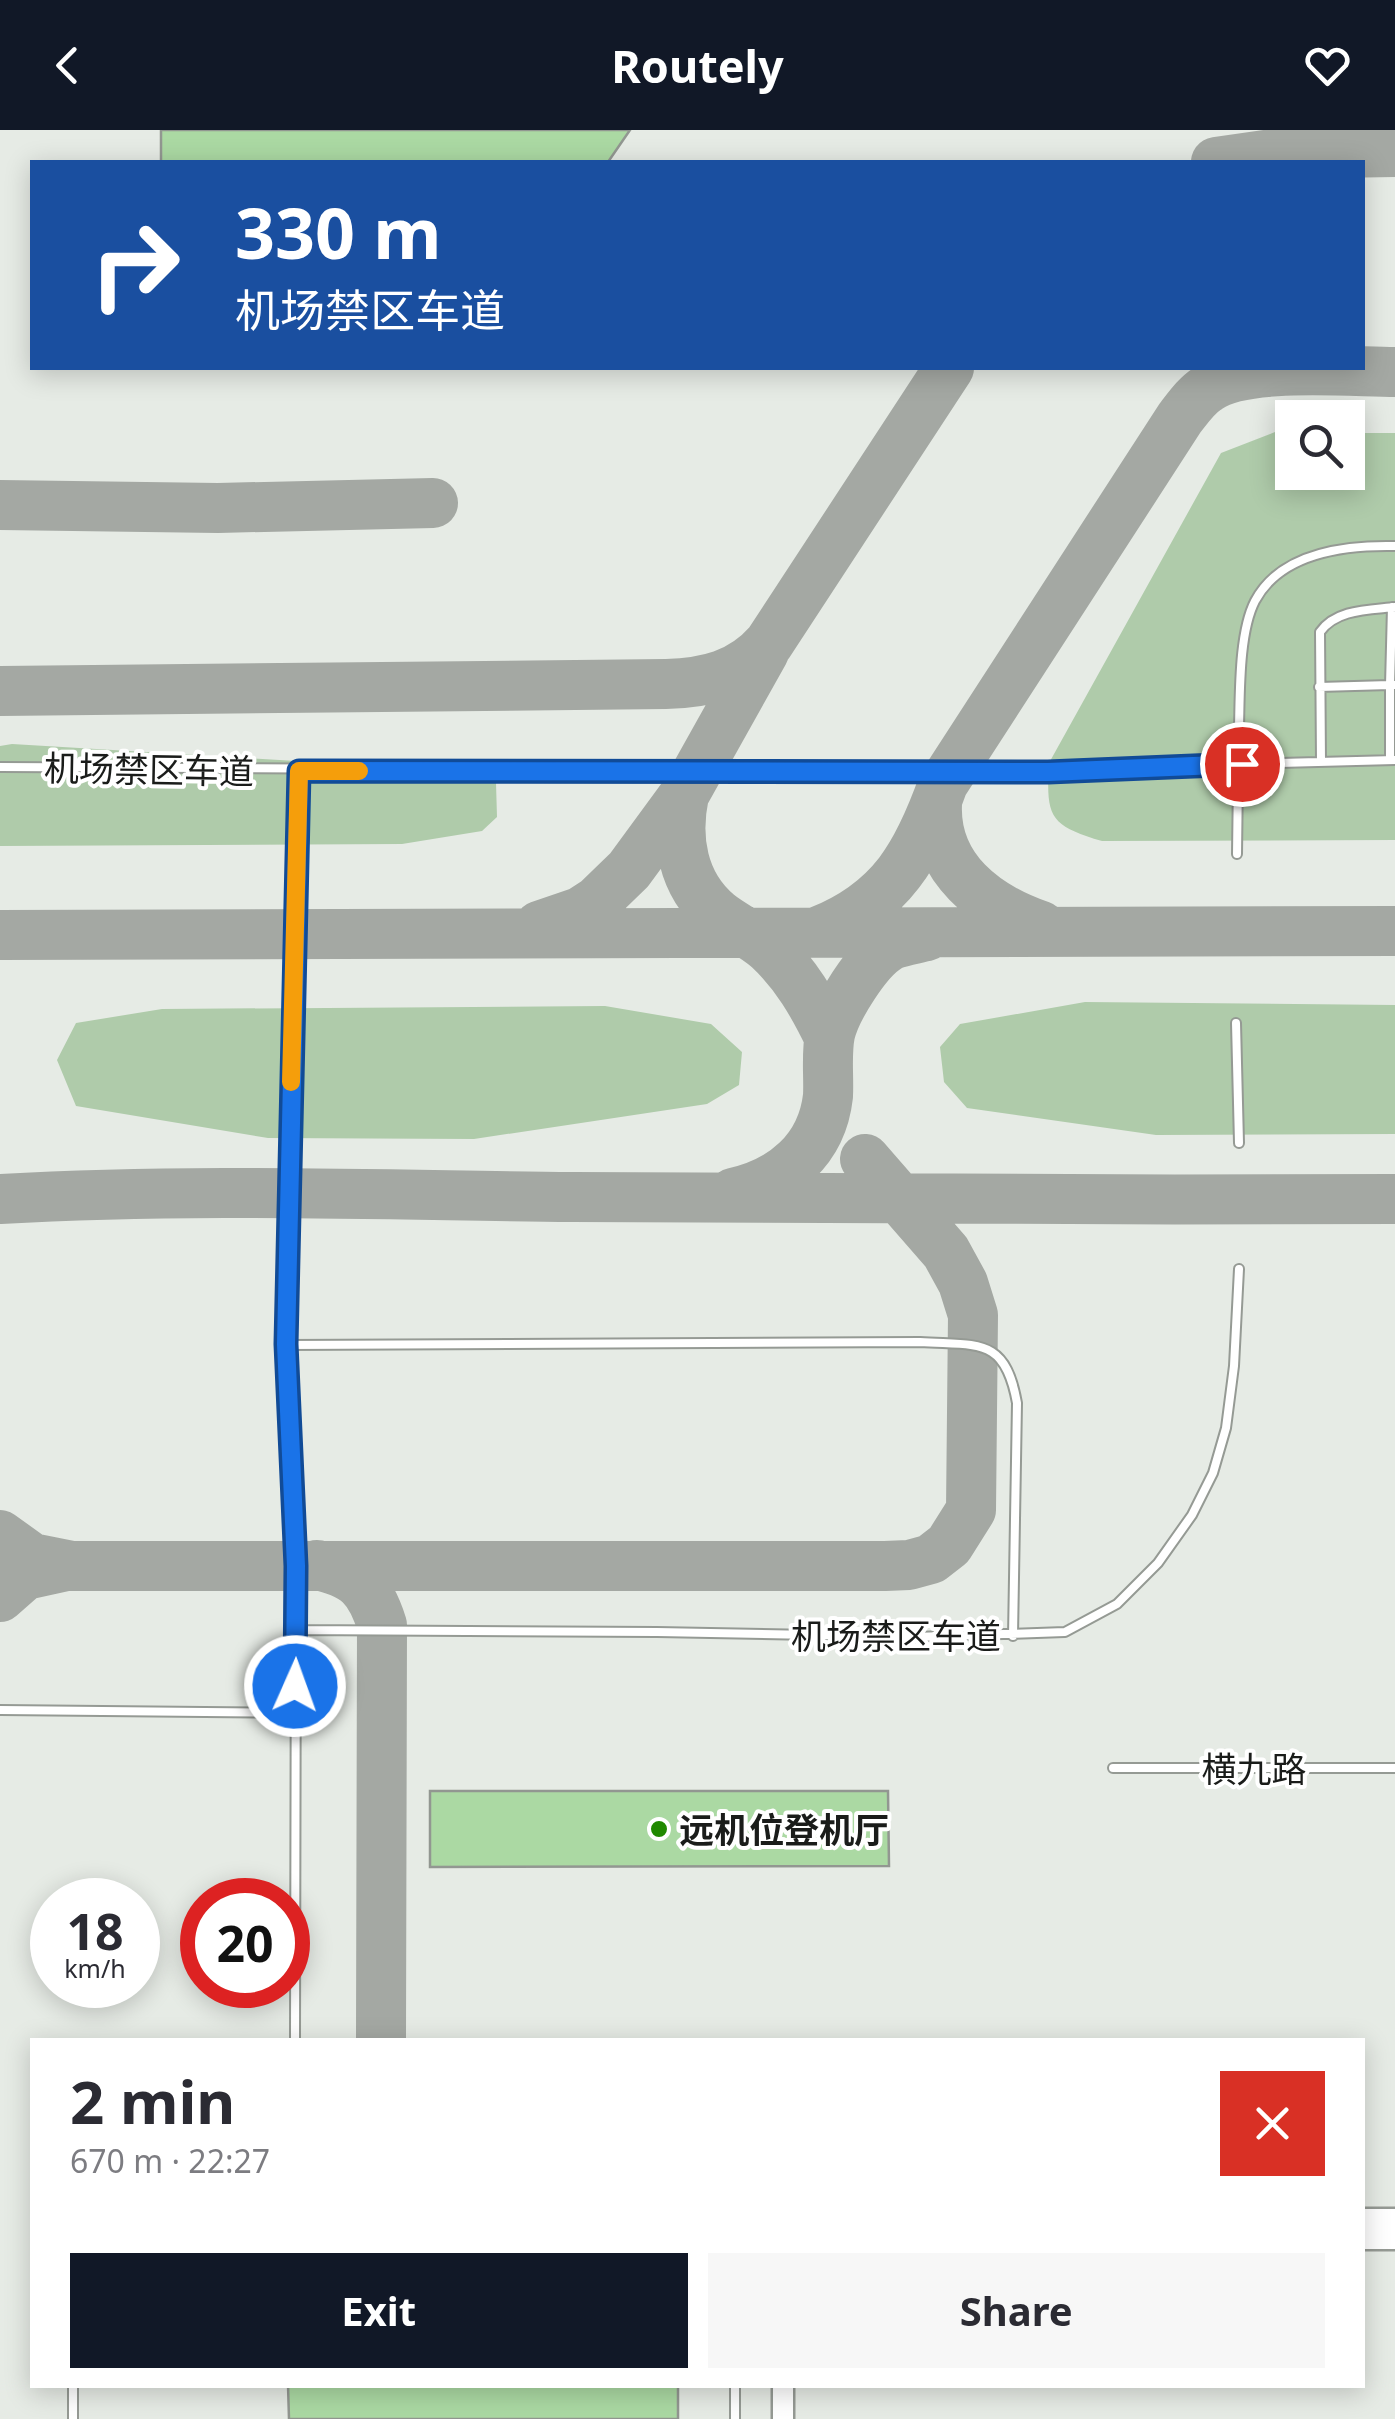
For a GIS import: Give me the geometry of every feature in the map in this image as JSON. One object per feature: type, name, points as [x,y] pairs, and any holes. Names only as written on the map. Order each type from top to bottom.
[{"type":"street","points":[[1365,2219],[1395,2219]]},
{"type":"street","points":[[1365,2239],[1395,2239]]},
{"type":"street","points":[[783,2388],[783,2419]]},
{"type":"lane","points":[[1239,726],[1242,652],[1255,601],[1281,571],[1318,554],[1358,545],[1395,546]]},
{"type":"lane","points":[[1321,762],[1319,643],[1325,625],[1344,614],[1394,607],[1392,760]]},
{"type":"lane","points":[[1319,687],[1393,685]]},
{"type":"lane","name":"机场禁区车道","points":[[0,767],[1048,772],[1392,760]]},
{"type":"lane","name":"机场禁区车道","points":[[296,2038],[297,1630],[286,1344],[299,771]]},
{"type":"lane","points":[[1237,854],[1238,778]]},
{"type":"lane","points":[[1236,1023],[1238,1142]]},
{"type":"lane","name":"机场禁区车道","points":[[297,1630],[1012,1636],[1065,1632],[1117,1604],[1158,1563],[1192,1515],[1213,1473],[1226,1428],[1234,1366],[1238,1269]]},
{"type":"lane","points":[[286,1344],[977,1344],[1000,1356],[1012,1373],[1017,1403],[1012,1636]]},
{"type":"lane","points":[[0,1710],[294,1713]]},
{"type":"lane","name":"横九路","points":[[1114,1768],[1395,1768]]},
{"type":"lane","points":[[73,2388],[73,2419]]},
{"type":"lane","points":[[735,2388],[735,2419]]},
{"type":"green space","points":[[1275,432],[1275,490],[1365,490],[1365,433],[1395,433],[1395,840],[1102,841],[1071,830],[1054,816],[1050,807],[1049,763],[1221,453]]},
{"type":"green space","points":[[0,746],[465,771],[496,783],[497,817],[482,831],[402,844],[0,846]]},
{"type":"green space","points":[[1085,1002],[1395,1005],[1395,1134],[1156,1135],[967,1108],[944,1082],[940,1047],[960,1024]]},
{"type":"green space","points":[[605,1006],[711,1024],[742,1052],[739,1085],[707,1104],[474,1139],[268,1138],[76,1106],[57,1060],[76,1023],[162,1009]]},
{"type":"building","points":[[161,130],[630,130],[609,160],[161,160]]},
{"type":"building","name":"远机位登机厅","points":[[430,1791],[888,1791],[889,1866],[430,1867]]},
{"type":"building","points":[[288,2388],[678,2388],[678,2419],[289,2419]]},
{"type":"taxiway","points":[[1230,160],[1272,154],[1395,152]]},
{"type":"taxiway","points":[[0,691],[666,684],[722,675],[747,663],[769,643],[948,370]]},
{"type":"taxiway","points":[[819,931],[866,906],[899,873],[923,832],[943,784],[1180,418],[1199,395],[1223,381],[1270,372],[1395,372]]},
{"type":"taxiway","points":[[0,505],[218,508],[433,503]]},
{"type":"taxiway","points":[[539,926],[580,912],[629,870],[684,795],[764,652]]},
{"type":"taxiway","points":[[684,795],[681,844],[696,889],[718,914],[763,944],[788,969],[829,1037]]},
{"type":"taxiway","points":[[937,804],[944,848],[967,882],[1001,908],[1041,926]]},
{"type":"taxiway","points":[[0,935],[1395,931]]},
{"type":"taxiway","points":[[733,1193],[768,1181],[797,1161],[808,1148],[824,1115],[830,1034],[846,999],[881,952],[894,944],[927,936]]},
{"type":"taxiway","points":[[0,1597],[25,1575],[66,1566],[885,1566],[931,1559],[949,1545],[971,1510],[973,1315],[963,1283],[946,1252],[865,1159]]},
{"type":"taxiway","points":[[0,1199],[214,1193],[1395,1199]]},
{"type":"taxiway","points":[[0,1535],[32,1558],[72,1566]]},
{"type":"taxiway","points":[[317,1565],[360,1584],[382,1625],[381,2038]]},
{"type":"slow traffic","points":[[291,1082],[299,771],[359,771]]},
{"type":"place","name":"远机位登机厅","points":[[659,1829]]},
{"type":"route","points":[[295,1686],[296,1566],[286,1344],[299,771],[1048,772],[1242,764]]}]
